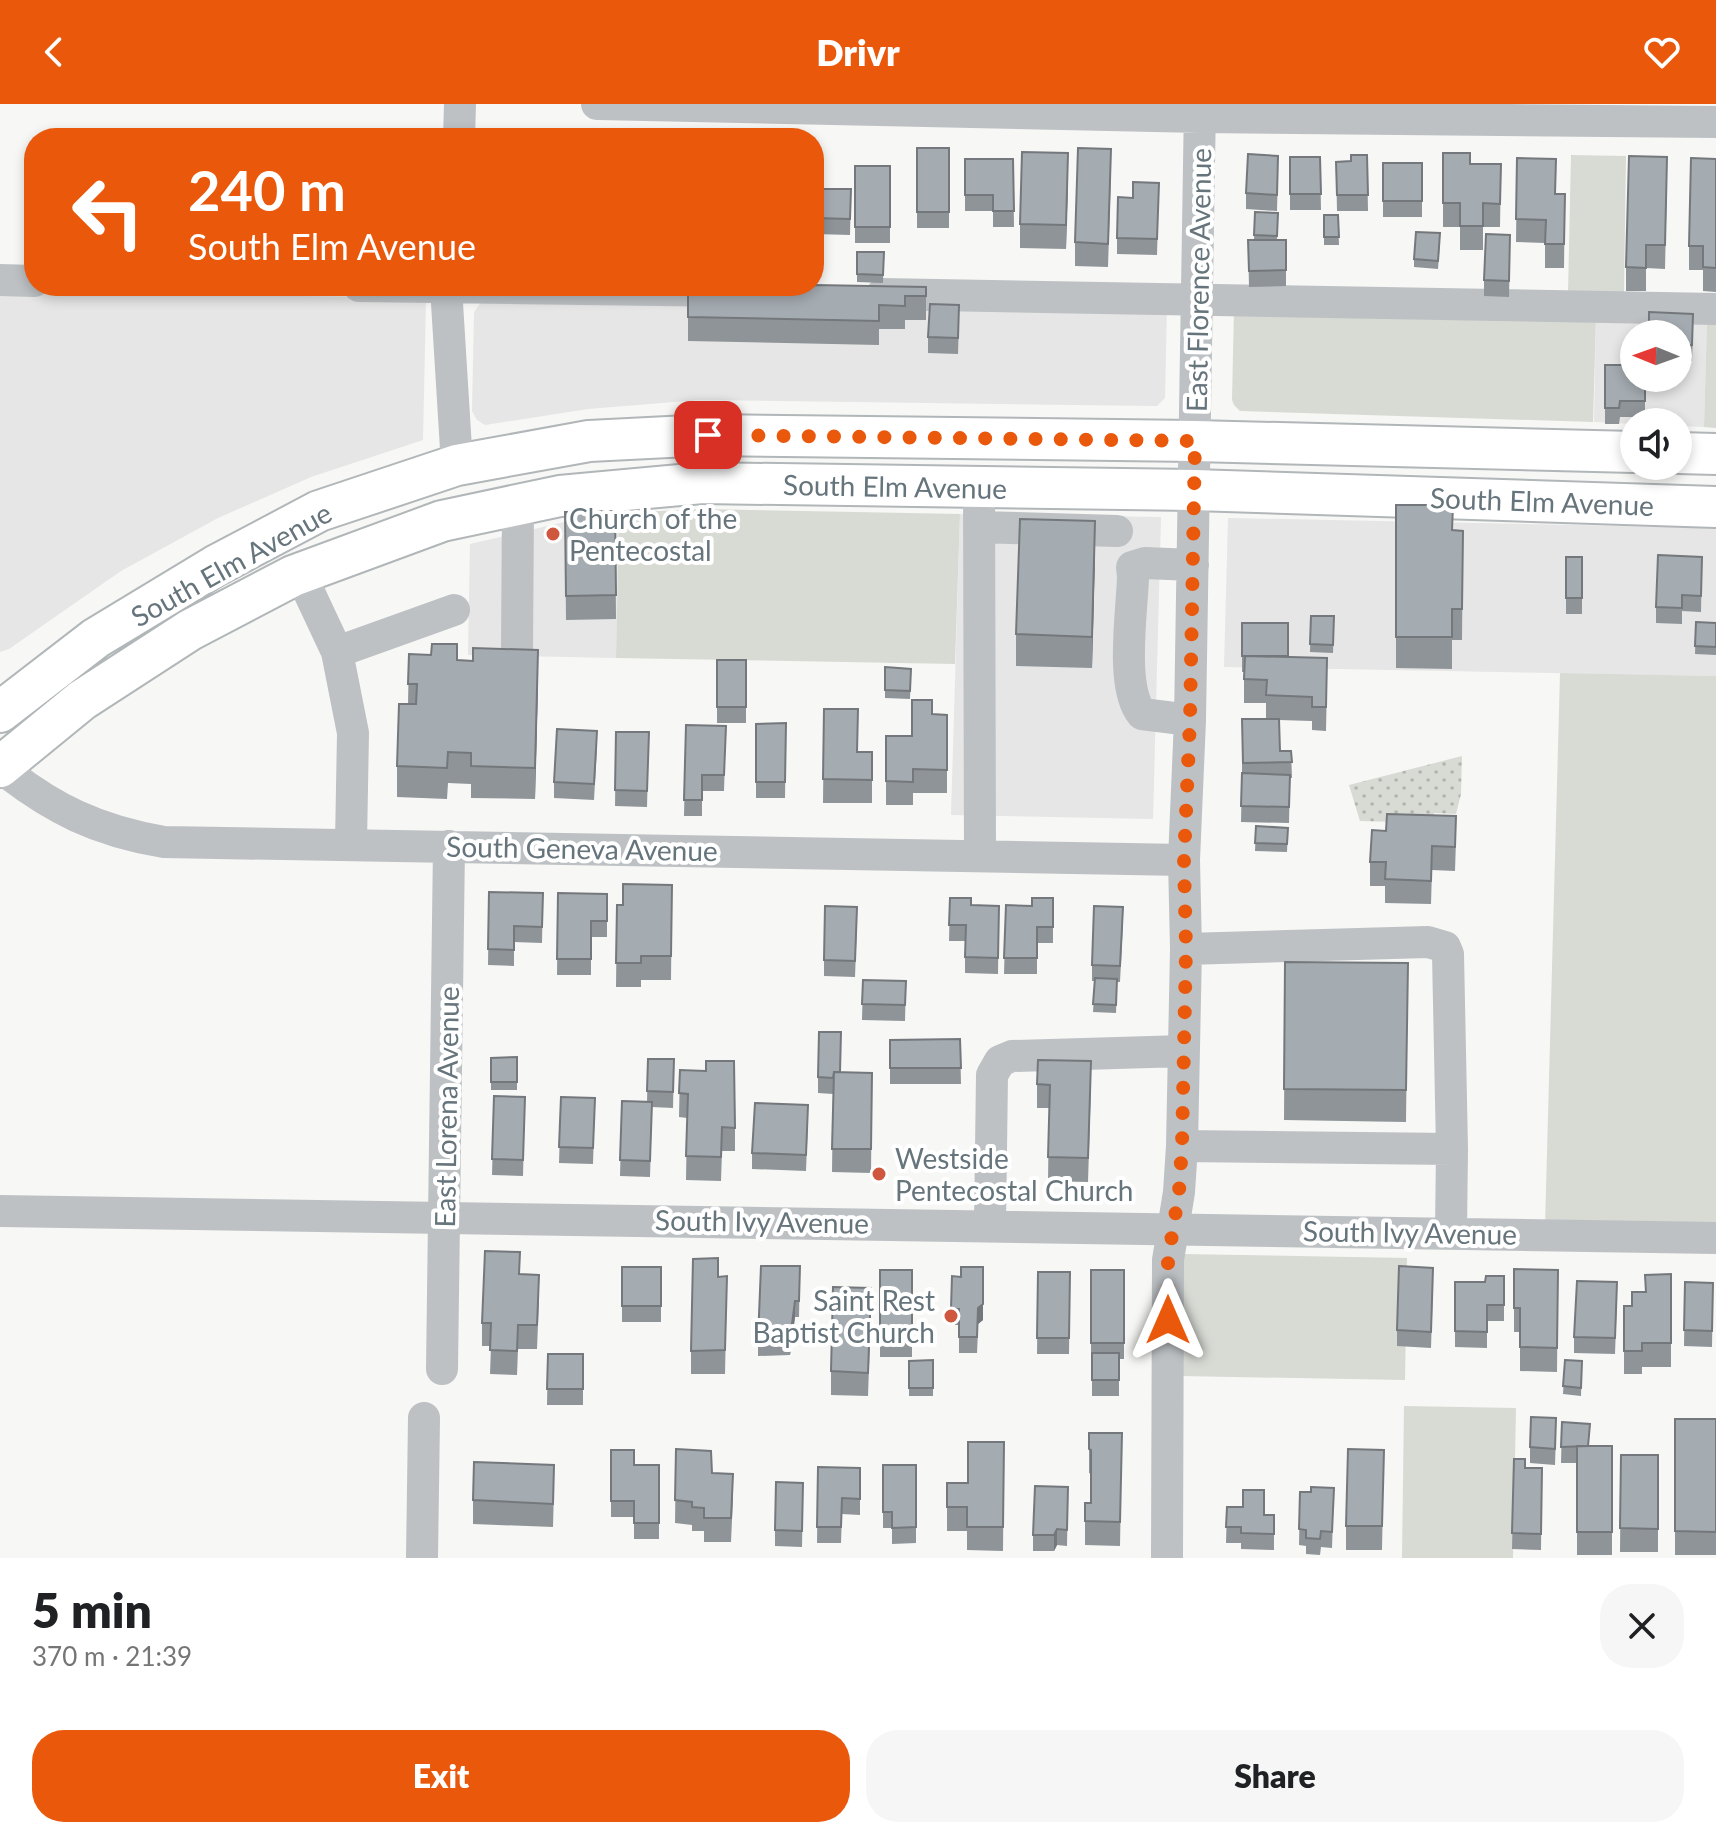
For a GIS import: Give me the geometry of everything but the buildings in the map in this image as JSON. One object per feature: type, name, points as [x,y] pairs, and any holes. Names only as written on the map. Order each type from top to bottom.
[{"type":"main road","name":"South Elm Avenue","points":[[0,712],[96,638],[215,566],[319,511],[457,465],[589,441],[708,435],[1195,441],[1620,452]]},
{"type":"main road","name":"South Elm Avenue","points":[[1692,453],[1716,454]]},
{"type":"main road","name":"South Elm Avenue","points":[[0,767],[82,700],[190,630],[300,573],[442,521],[560,496],[702,483],[1194,490],[1716,507]]},
{"type":"street","points":[[459,128],[460,104]]},
{"type":"street","points":[[597,104],[1200,110],[1716,122]]},
{"type":"street","name":"East Florence Avenue","points":[[1167,1558],[1168,1260],[1179,1192],[1182,1146],[1186,949],[1184,860],[1190,720],[1200,110]]},
{"type":"street","points":[[0,280],[24,281]]},
{"type":"street","points":[[848,293],[1716,309]]},
{"type":"street","points":[[447,296],[457,465]]},
{"type":"street","points":[[979,487],[980,855]]},
{"type":"street","points":[[1117,489],[1117,531],[1133,577],[1129,683],[1135,705],[1142,714],[1190,720]]},
{"type":"street","points":[[517,651],[518,505]]},
{"type":"street","points":[[979,527],[1117,531]]},
{"type":"street","points":[[1132,567],[1145,563],[1193,565]]},
{"type":"street","points":[[300,573],[337,652],[353,733],[351,843]]},
{"type":"street","points":[[337,652],[454,610]]},
{"type":"street","name":"South Geneva Avenue","points":[[0,767],[50,804],[124,836],[164,842],[1184,860]]},
{"type":"street","name":"East Lorena Avenue","points":[[442,1369],[449,846]]},
{"type":"street","points":[[1186,949],[1428,942],[1445,947],[1448,954],[1451,1232]]},
{"type":"street","points":[[990,1225],[992,1075],[1000,1061],[1012,1056],[1184,1051]]},
{"type":"street","points":[[1182,1146],[1452,1149]]},
{"type":"street","name":"South Ivy Avenue","points":[[0,1211],[1716,1238]]},
{"type":"street","points":[[422,1558],[424,1418]]},
{"type":"shaded area","points":[[1571,155],[1626,156],[1624,296],[1568,294]]},
{"type":"shaded area","points":[[0,291],[24,291],[24,296],[426,298],[423,440],[311,477],[218,518],[121,571],[9,649],[0,652]]},
{"type":"shaded area","points":[[482,301],[1167,306],[1165,398],[1157,406],[699,400],[588,409],[485,425],[477,420],[472,411],[474,312]]},
{"type":"shaded area","points":[[1234,308],[1596,317],[1593,422],[1240,411],[1232,400]]},
{"type":"shaded area","points":[[1596,317],[1707,320],[1704,427],[1692,427],[1692,408],[1620,408],[1620,423],[1594,422]]},
{"type":"shaded area","points":[[1707,320],[1716,320],[1716,428],[1704,427]]},
{"type":"shaded area","points":[[702,509],[960,514],[955,664],[616,658],[619,513]]},
{"type":"shaded area","points":[[619,513],[616,658],[468,655],[470,544],[573,520]]},
{"type":"shaded area","points":[[960,514],[1161,517],[1153,819],[951,815]]},
{"type":"shaded area","points":[[1228,518],[1716,528],[1716,676],[1224,667]]},
{"type":"shaded area","points":[[1560,673],[1716,676],[1716,1229],[1545,1227]]},
{"type":"shaded area","points":[[1462,756],[1461,794],[1456,814],[1434,813],[1433,823],[1360,821],[1349,785]]},
{"type":"shaded area","points":[[1182,1254],[1407,1258],[1405,1380],[1181,1376]]},
{"type":"shaded area","points":[[1404,1406],[1516,1408],[1513,1558],[1402,1558]]},
{"type":"place","name":"Church of the Pentecostal","points":[[553,534]]},
{"type":"place","name":"Westside Pentecostal Church","points":[[879,1174]]},
{"type":"place","name":"Saint Rest Baptist Church","points":[[951,1316]]},
{"type":"route","points":[[708,435],[1195,441],[1184,860],[1186,949],[1182,1146],[1179,1192],[1168,1260],[1168,1320]]}]
